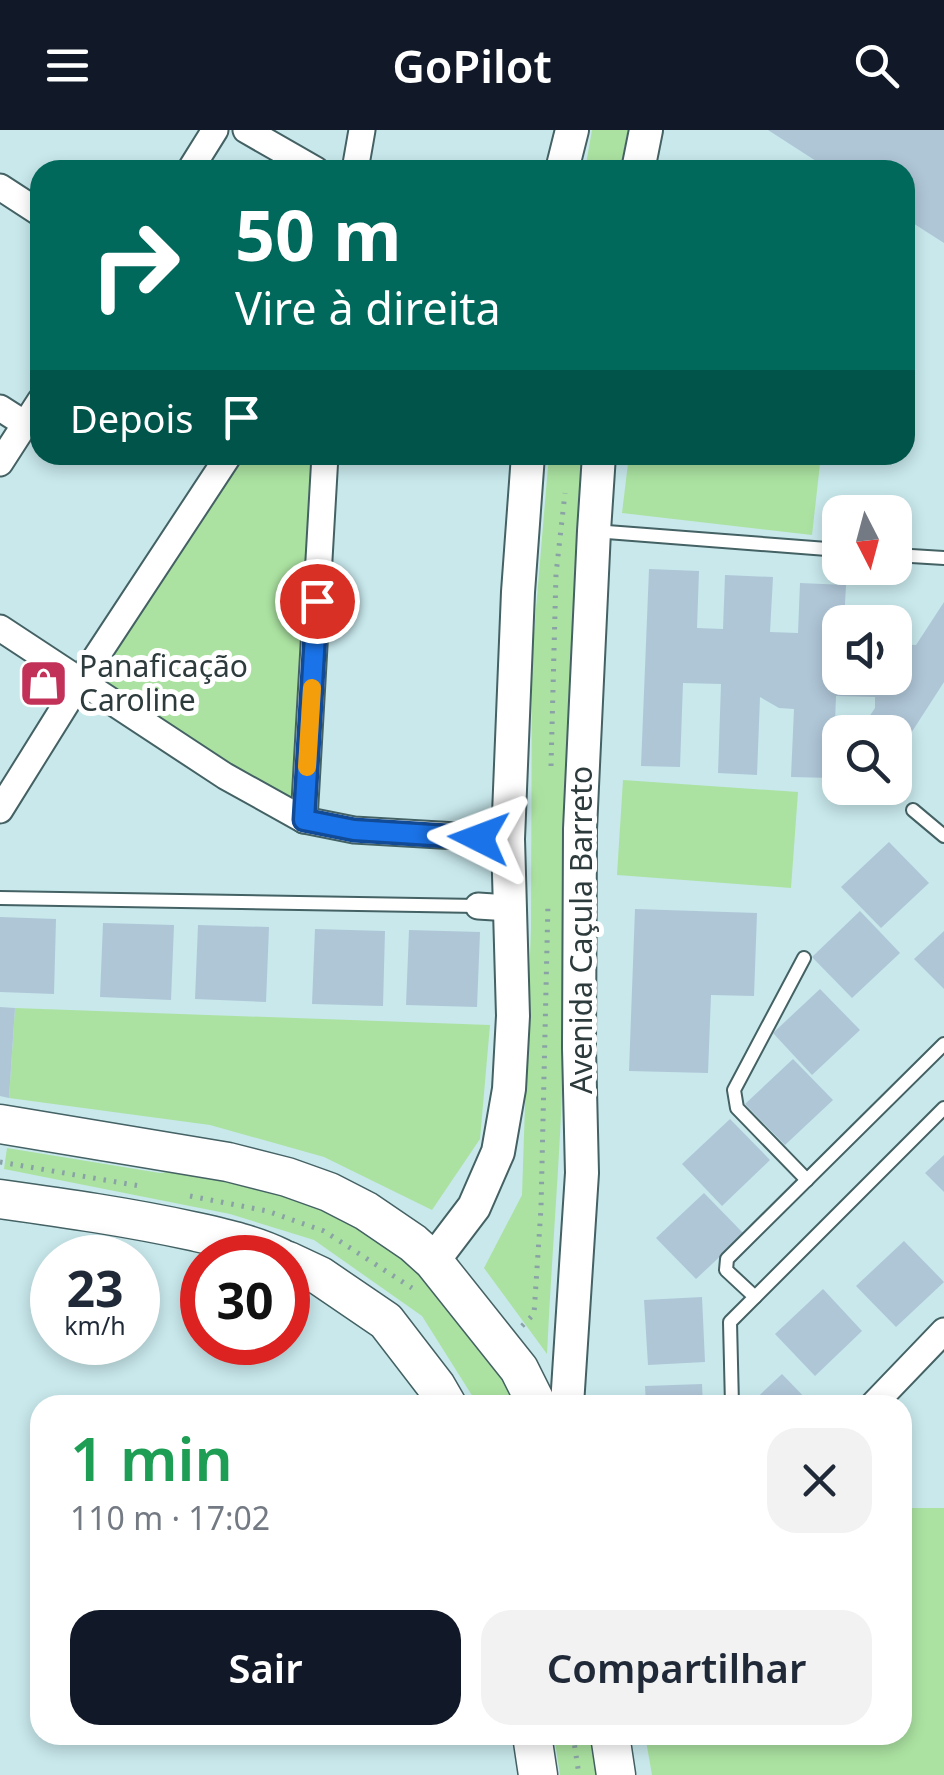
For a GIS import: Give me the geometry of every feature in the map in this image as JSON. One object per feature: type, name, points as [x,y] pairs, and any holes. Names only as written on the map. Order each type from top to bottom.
[{"type":"main road","points":[[0,1124],[228,1162],[329,1192],[366,1211],[433,1261],[520,1369],[532,1395]]},
{"type":"main road","points":[[0,1138],[119,1153],[160,1150]]},
{"type":"main road","points":[[0,1184],[135,1208],[172,1227]]},
{"type":"main road","points":[[0,1199],[111,1215],[208,1235]]},
{"type":"main road","points":[[310,1271],[386,1321],[441,1395]]},
{"type":"main road","points":[[534,1745],[538,1775]]},
{"type":"main road","points":[[612,1745],[616,1775]]},
{"type":"street","points":[[196,160],[216,130]]},
{"type":"street","points":[[246,130],[298,160]]},
{"type":"street","points":[[356,160],[362,130]]},
{"type":"street","points":[[564,160],[572,130]]},
{"type":"street","points":[[640,160],[646,130]]},
{"type":"street","points":[[0,187],[30,206]]},
{"type":"street","points":[[0,408],[25,424]]},
{"type":"street","points":[[0,463],[30,416]]},
{"type":"street","points":[[0,810],[222,465]]},
{"type":"street","points":[[304,820],[324,465]]},
{"type":"street","points":[[433,1261],[474,1207],[498,1152],[509,1089],[513,1016],[494,907],[508,839],[527,465]]},
{"type":"street","name":"Avenida Caçula Barreto","points":[[568,1395],[582,1173],[580,829],[598,465]]},
{"type":"street","points":[[0,628],[225,776],[304,820],[354,830],[508,839]]},
{"type":"street","points":[[883,1395],[944,1331]]},
{"type":"lane","points":[[594,531],[822,549]]},
{"type":"lane","points":[[912,555],[944,558]]},
{"type":"lane","points":[[913,810],[944,836]]},
{"type":"lane","points":[[0,898],[494,907]]},
{"type":"lane","points":[[804,958],[734,1090],[737,1108],[806,1180]]},
{"type":"lane","points":[[756,1297],[726,1270],[727,1259],[944,1044]]},
{"type":"lane","points":[[732,1395],[730,1322],[944,1108]]},
{"type":"path","points":[[551,768],[556,574],[565,490]]},
{"type":"path","points":[[503,1348],[534,1314],[541,1208],[548,885]]},
{"type":"path","points":[[546,982],[580,984]]},
{"type":"path","points":[[112,1203],[119,1153]]},
{"type":"path","points":[[574,1745],[579,1775]]},
{"type":"green space","points":[[592,130],[637,130],[630,160],[587,160]]},
{"type":"green space","points":[[239,465],[314,465],[292,803],[97,680]]},
{"type":"green space","points":[[548,465],[593,465],[547,1354],[484,1268],[522,1195],[531,927],[532,656]]},
{"type":"green space","points":[[628,465],[820,465],[812,535],[622,513]]},
{"type":"green space","points":[[623,780],[798,792],[791,888],[617,875]]},
{"type":"green space","points":[[15,1008],[490,1025],[480,1139],[432,1210],[324,1157],[210,1125],[9,1098]]},
{"type":"green space","points":[[7,1148],[160,1173],[218,1166],[387,1235],[438,1286],[514,1395],[472,1395],[422,1316],[310,1239],[310,1235],[298,1235],[230,1214],[4,1169]]},
{"type":"green space","points":[[912,1508],[944,1508],[944,1775],[652,1775],[647,1745],[912,1745]]},
{"type":"green space","points":[[556,1745],[592,1745],[596,1775],[560,1775]]},
{"type":"building","points":[[768,130],[944,130],[944,243],[915,224],[915,160],[814,160]]},
{"type":"building","points":[[649,569],[699,571],[697,628],[723,629],[725,575],[773,577],[770,632],[798,633],[800,583],[846,585],[845,605],[822,605],[822,695],[912,695],[912,645],[916,645],[944,602],[944,682],[912,732],[912,715],[870,715],[875,697],[836,696],[835,715],[822,715],[822,778],[791,777],[794,709],[779,708],[760,697],[757,775],[718,773],[721,684],[683,683],[680,767],[641,766]]},
{"type":"building","points":[[889,842],[929,883],[881,928],[841,887]]},
{"type":"building","points":[[635,909],[757,913],[754,996],[711,995],[708,1073],[629,1071]]},
{"type":"building","points":[[860,911],[900,953],[852,998],[812,957]]},
{"type":"building","points":[[0,917],[56,919],[54,994],[0,992]]},
{"type":"building","points":[[103,923],[174,925],[171,1000],[100,997]]},
{"type":"building","points":[[198,925],[269,927],[266,1002],[195,999]]},
{"type":"building","points":[[315,929],[385,931],[383,1006],[312,1004]]},
{"type":"building","points":[[409,930],[480,932],[477,1007],[406,1005]]},
{"type":"building","points":[[944,931],[944,989],[914,959]]},
{"type":"building","points":[[820,989],[860,1030],[812,1075],[773,1033]]},
{"type":"building","points":[[0,1007],[15,1008],[9,1098],[0,1096]]},
{"type":"building","points":[[793,1059],[833,1100],[785,1145],[745,1104]]},
{"type":"building","points":[[730,1119],[770,1160],[722,1206],[682,1164]]},
{"type":"building","points":[[944,1155],[944,1192],[925,1173]]},
{"type":"building","points":[[704,1193],[744,1234],[696,1279],[656,1238]]},
{"type":"building","points":[[904,1241],[944,1282],[896,1327],[856,1286]]},
{"type":"building","points":[[823,1289],[862,1331],[815,1376],[775,1334]]},
{"type":"building","points":[[702,1297],[705,1362],[648,1365],[644,1300]]},
{"type":"building","points":[[782,1374],[802,1395],[760,1395]]},
{"type":"building","points":[[702,1384],[703,1395],[645,1395],[645,1386]]},
{"type":"slow traffic","points":[[307,767],[312,688]]},
{"type":"place","name":"Panaficação Caroline","points":[[44,684]]},
{"type":"route","points":[[317,601],[304,820],[354,830],[479,838]]}]
